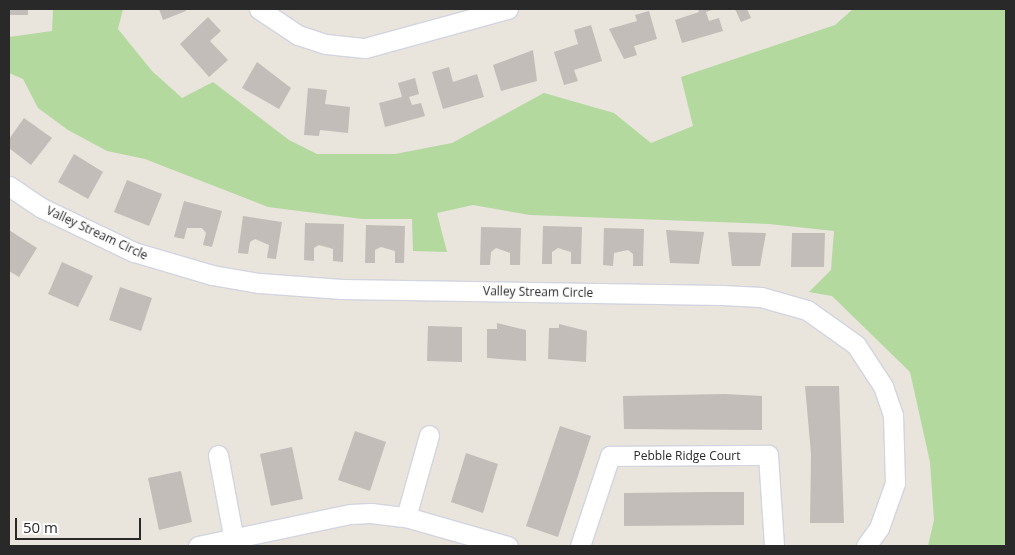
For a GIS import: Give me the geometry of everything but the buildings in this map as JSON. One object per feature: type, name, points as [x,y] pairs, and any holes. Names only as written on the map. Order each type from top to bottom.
[{"type":"street","points":[[259,9],[298,35],[326,44],[365,48],[508,9]]},
{"type":"street","name":"Valley Stream Circle","points":[[9,186],[42,208],[134,252],[212,275],[259,284],[342,289],[722,295],[761,297],[807,310],[856,345],[883,386],[893,415],[895,483],[879,528],[866,546]]},
{"type":"street","points":[[406,517],[429,435]]},
{"type":"street","points":[[218,455],[234,543]]},
{"type":"street","name":"Pebble Ridge Court","points":[[580,546],[610,456],[768,455],[774,546]]},
{"type":"street","points":[[198,546],[234,543],[350,514],[406,517],[465,540],[508,546]]},
{"type":"green space","points":[[53,9],[123,9],[118,29],[152,71],[182,98],[213,82],[289,140],[317,154],[395,154],[452,143],[544,93],[614,113],[651,143],[693,126],[681,77],[835,25],[853,9],[1006,9],[1006,546],[928,546],[934,520],[930,462],[910,372],[832,296],[809,292],[831,270],[834,231],[769,224],[530,215],[473,205],[437,213],[447,252],[413,251],[412,219],[362,219],[268,207],[145,159],[107,151],[68,130],[38,108],[23,79],[9,73],[9,37],[52,31]]}]
